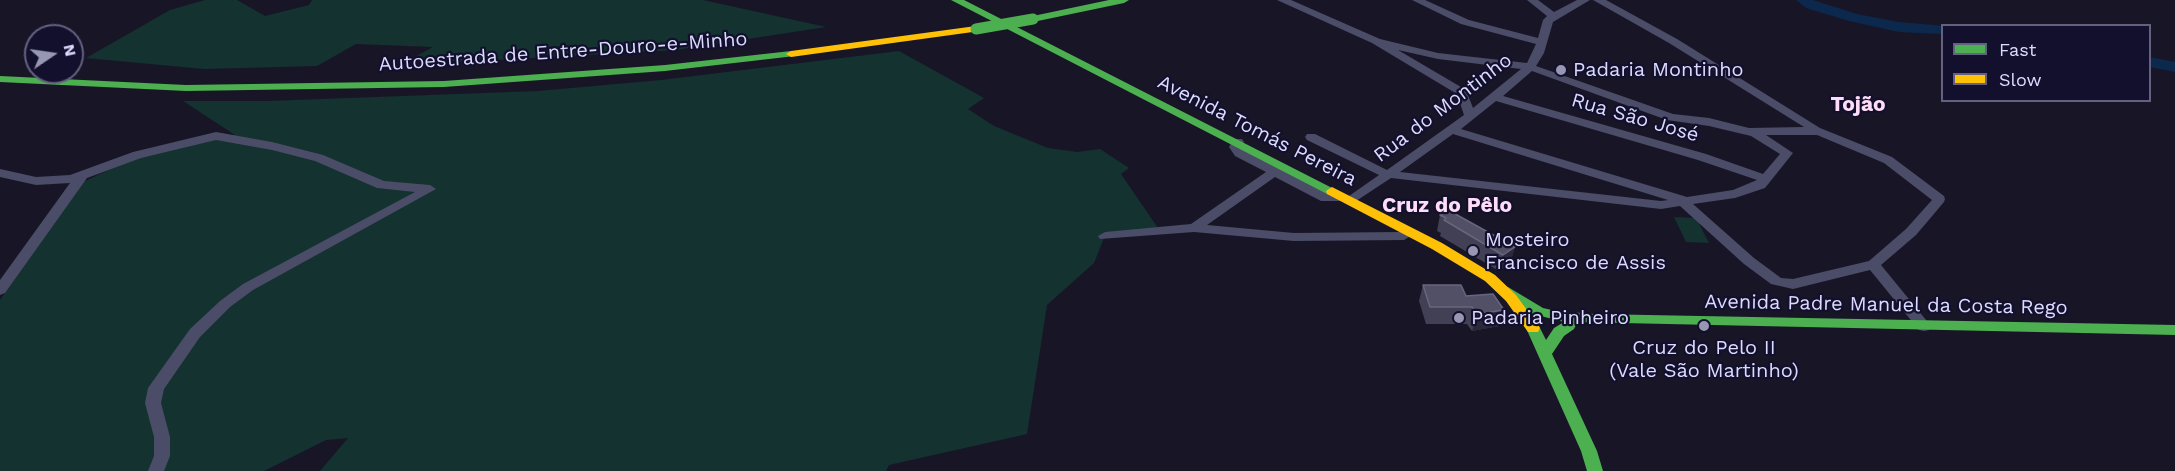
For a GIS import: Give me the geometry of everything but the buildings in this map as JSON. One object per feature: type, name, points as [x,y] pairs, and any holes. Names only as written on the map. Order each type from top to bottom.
[{"type":"main road","name":"Avenida Tomás Pereira","points":[[956,0],[1238,142],[1478,269],[1501,287],[1530,323],[1546,352],[1589,451],[1595,471]]},
{"type":"main road","name":"Autoestrada de Entre-Douro-e-Minho","points":[[1028,17],[1087,0]]},
{"type":"main road","name":"Autoestrada de Entre-Douro-e-Minho","points":[[0,79],[186,88],[444,84],[665,68],[849,48],[1124,0]]},
{"type":"main road","name":"Autoestrada de Entre-Douro-e-Minho","points":[[84,74],[195,79],[451,75],[668,60],[970,26]]},
{"type":"main road","points":[[0,70],[24,71]]},
{"type":"main road","name":"Avenida Padre Manuel da Costa Rego","points":[[1501,287],[1529,306],[1556,316],[1595,319],[2175,330]]},
{"type":"main road","name":"Avenida Padre Manuel da Costa Rego","points":[[1530,323],[1556,316]]},
{"type":"main road","name":"Avenida Padre Manuel da Costa Rego","points":[[1530,323],[1542,327],[1569,325],[1595,319]]},
{"type":"main road","points":[[1546,352],[1559,332],[1569,325]]},
{"type":"street","points":[[1282,0],[1376,41],[1462,92],[1470,116]]},
{"type":"street","points":[[1417,0],[1465,22],[1542,42]]},
{"type":"street","points":[[1532,0],[1554,16]]},
{"type":"street","points":[[1530,67],[1539,53],[1548,20],[1585,0]]},
{"type":"street","points":[[1450,130],[1685,202],[1749,261],[1776,281],[1785,284],[1873,265],[1911,232],[1939,199],[1888,160],[1819,131],[1673,41],[1598,0]]},
{"type":"street","points":[[1311,137],[1386,174],[1662,205],[1735,194],[1760,185],[1787,153],[1755,133],[1709,122],[1671,117],[1530,67],[1438,56],[1376,41]]},
{"type":"street","name":"Rua do Montinho","points":[[1346,199],[1470,116],[1530,67]]},
{"type":"street","name":"Rua São José","points":[[1494,97],[1702,157],[1765,179]]},
{"type":"street","points":[[1747,131],[1819,131]]},
{"type":"street","points":[[0,173],[36,181],[81,177],[137,155],[216,136],[272,146],[319,158],[382,184],[430,189],[248,287],[225,304],[195,333],[156,388],[153,402],[162,437],[162,456],[156,471]]},
{"type":"street","points":[[1238,142],[1235,147],[1239,153],[1274,172],[1326,198],[1346,199]]},
{"type":"street","points":[[1194,228],[1274,172]]},
{"type":"street","points":[[0,290],[81,177]]},
{"type":"street","points":[[1105,236],[1194,228],[1294,237],[1404,236],[1410,232]]},
{"type":"street","points":[[1873,265],[1924,326]]},
{"type":"green space","points":[[205,0],[237,0],[265,16],[309,5],[312,0],[703,0],[826,27],[676,50],[461,62],[405,62],[433,47],[356,44],[317,66],[204,69],[86,58],[170,10]]},
{"type":"green space","points":[[899,51],[984,98],[968,109],[994,126],[1048,148],[1077,152],[1100,149],[1129,168],[1121,174],[1158,228],[1106,233],[1094,263],[1047,305],[1027,434],[889,465],[886,471],[320,471],[348,438],[326,440],[264,471],[0,471],[0,300],[81,183],[134,158],[235,135],[183,101],[268,101],[538,91],[661,80]]},
{"type":"green space","points":[[1674,217],[1696,218],[1709,243],[1686,242]]},
{"type":"waterway","points":[[1803,0],[1811,5],[1854,18],[1899,27],[1941,29]]},
{"type":"waterway","points":[[2151,62],[2175,67]]},
{"type":"traffic: fast","points":[[956,0],[1332,191]]},
{"type":"traffic: fast","points":[[1033,19],[1124,0]]},
{"type":"traffic: fast","points":[[976,29],[1033,19]]},
{"type":"traffic: fast","points":[[0,79],[186,88],[444,84],[665,68],[791,54]]},
{"type":"traffic: fast","points":[[1508,292],[1538,311],[1556,316],[1595,319],[2175,330]]},
{"type":"traffic: fast","points":[[1546,352],[1559,332],[1569,325]]},
{"type":"traffic: fast","points":[[1533,328],[1589,451],[1595,471]]},
{"type":"traffic: slow","points":[[791,54],[976,29]]},
{"type":"traffic: slow","points":[[1332,191],[1437,246],[1490,278],[1511,298],[1533,328]]},
{"type":"place","name":"Padaria Montinho","points":[[1561,70]]},
{"type":"place","name":"Mosteiro Francisco de Assis","points":[[1473,251]]},
{"type":"place","name":"Padaria Pinheiro","points":[[1459,318]]},
{"type":"place","name":"Cruz do Pelo II (Vale São Martinho)","points":[[1704,326]]},
{"type":"district","name":"Tojão","points":[[1858,105]]},
{"type":"district","name":"Cruz do Pêlo","points":[[1447,206]]}]
